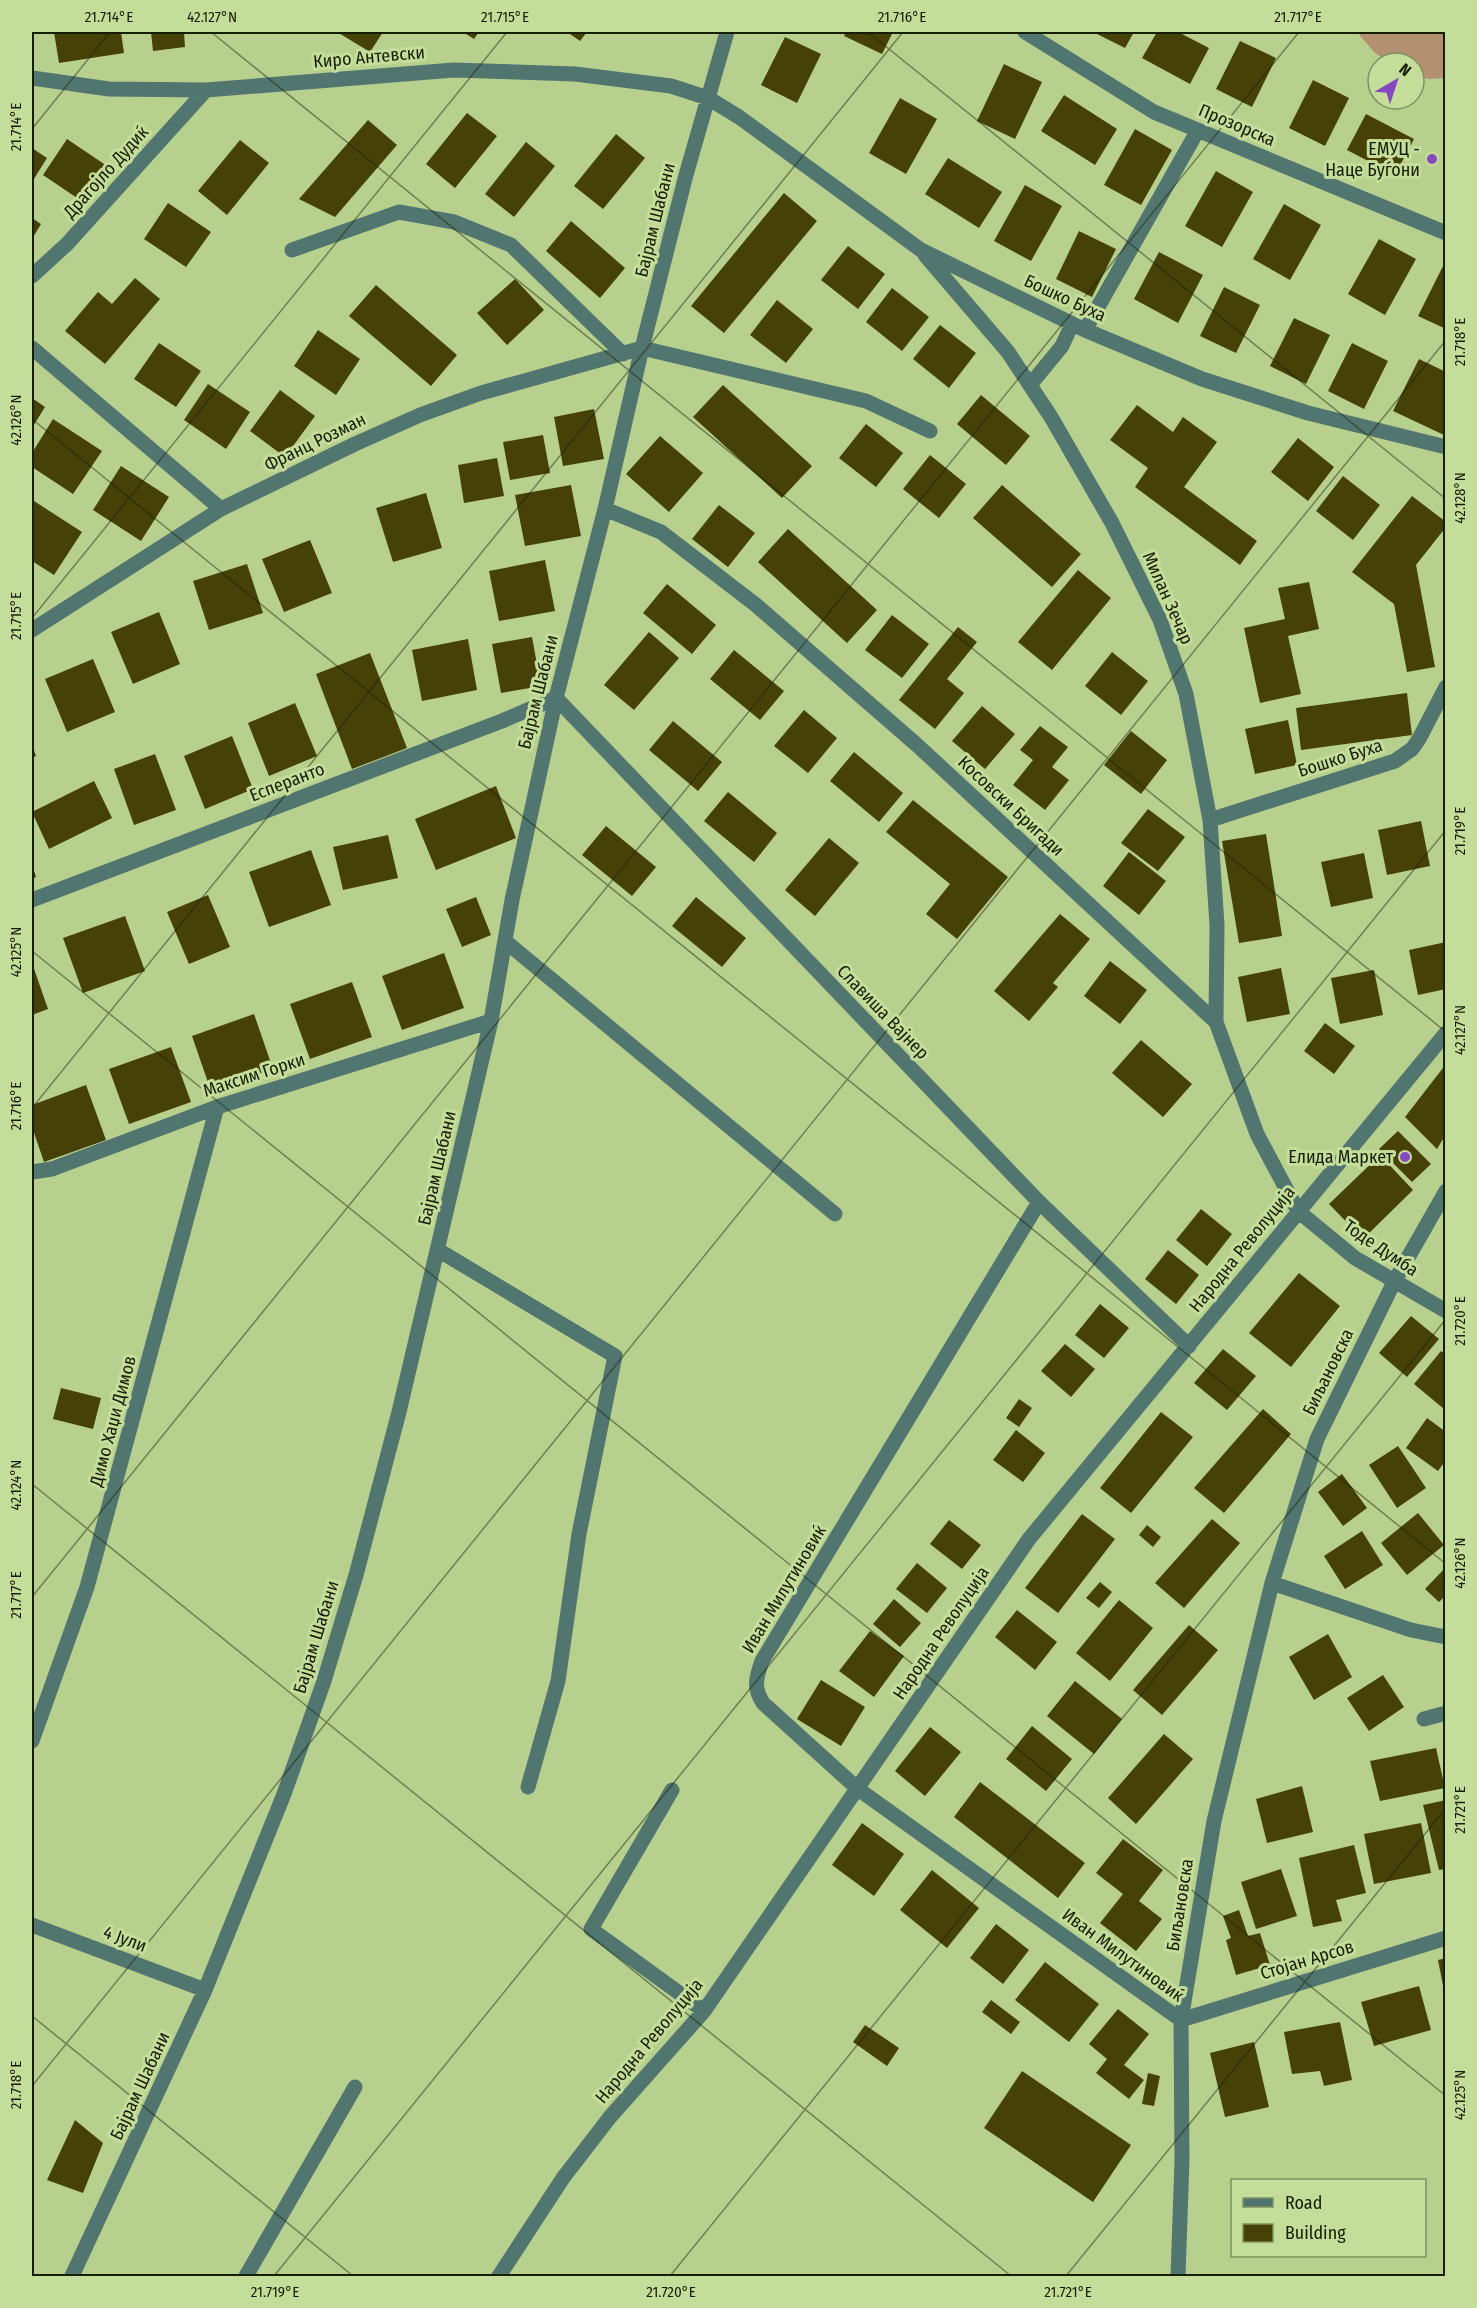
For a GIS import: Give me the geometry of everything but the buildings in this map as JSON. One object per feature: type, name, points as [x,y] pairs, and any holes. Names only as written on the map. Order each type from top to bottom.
[{"type":"street","name":"Бајрам Шабани","points":[[72,2277],[205,1989],[284,1794],[324,1681],[356,1575],[438,1250],[491,1021],[505,941],[556,698],[606,509],[642,348],[686,175],[727,32]]},
{"type":"street","name":"Прозорска","points":[[1025,32],[1154,112],[1446,233]]},
{"type":"street","name":"Киро Антевски","points":[[32,78],[109,89],[206,90],[454,70],[575,75],[671,86],[708,98]]},
{"type":"street","name":"Драгојло Дудиќ","points":[[32,276],[67,244],[206,90]]},
{"type":"street","name":"Бошко Буха","points":[[708,98],[769,137],[921,250],[1079,327],[1203,379],[1276,403],[1446,447]]},
{"type":"street","points":[[1030,385],[1079,327],[1198,130]]},
{"type":"street","points":[[292,250],[399,212],[453,222],[512,245],[623,354]]},
{"type":"street","name":"Милан Зечар","points":[[921,250],[1008,352],[1051,417],[1112,523],[1160,620],[1186,694],[1210,820],[1216,925],[1216,1022]]},
{"type":"street","points":[[32,348],[221,509]]},
{"type":"street","points":[[642,348],[866,401],[930,431]]},
{"type":"street","name":"Франц Розман","points":[[32,630],[221,509],[420,415],[481,393],[642,348]]},
{"type":"street","name":"Косовски Бригади","points":[[606,509],[661,532],[756,605],[917,745],[1216,1022],[1257,1134],[1298,1211]]},
{"type":"street","name":"Бошко Буха","points":[[1210,820],[1395,761],[1412,749],[1419,739],[1446,687]]},
{"type":"street","name":"Есперанто","points":[[32,900],[502,721],[556,698]]},
{"type":"street","name":"Славиша Вајнер","points":[[556,698],[1039,1202],[1189,1346]]},
{"type":"street","points":[[505,941],[835,1214]]},
{"type":"street","name":"Максим Горки","points":[[32,1172],[52,1169],[217,1107],[491,1021]]},
{"type":"street","name":"Народна Револуција","points":[[499,2277],[563,2178],[610,2117],[704,2011],[1029,1539],[1446,1033]]},
{"type":"street","name":"Димо Хаџи Димов","points":[[32,1740],[87,1587],[217,1107]]},
{"type":"street","name":"Биљановска","points":[[1178,2277],[1182,2160],[1181,2020],[1214,1821],[1272,1583],[1317,1439],[1394,1282],[1446,1191]]},
{"type":"street","name":"Иван Милутиновиќ","points":[[1039,1202],[762,1661],[755,1679],[756,1691],[763,1703],[858,1789],[1181,2020]]},
{"type":"street","name":"Тоде Думба","points":[[1298,1211],[1355,1258],[1446,1311]]},
{"type":"street","points":[[438,1250],[615,1356],[579,1534],[558,1681],[528,1787]]},
{"type":"street","points":[[1272,1583],[1411,1630],[1446,1637]]},
{"type":"street","points":[[1424,1719],[1446,1713]]},
{"type":"street","points":[[672,1790],[591,1929],[704,2011]]},
{"type":"street","name":"4 Јули","points":[[32,1925],[205,1989]]},
{"type":"street","name":"Стојан Арсов","points":[[1181,2020],[1446,1938]]},
{"type":"street","points":[[246,2277],[355,2087]]},
{"type":"shaded area","points":[[1357,32],[1445,32],[1445,78],[1426,78],[1426,51],[1373,51]]},
{"type":"place","name":"ЕМУЦ - Наце Буѓони","points":[[1432,159]]},
{"type":"place","name":"Елида Маркет","points":[[1405,1157]]}]
